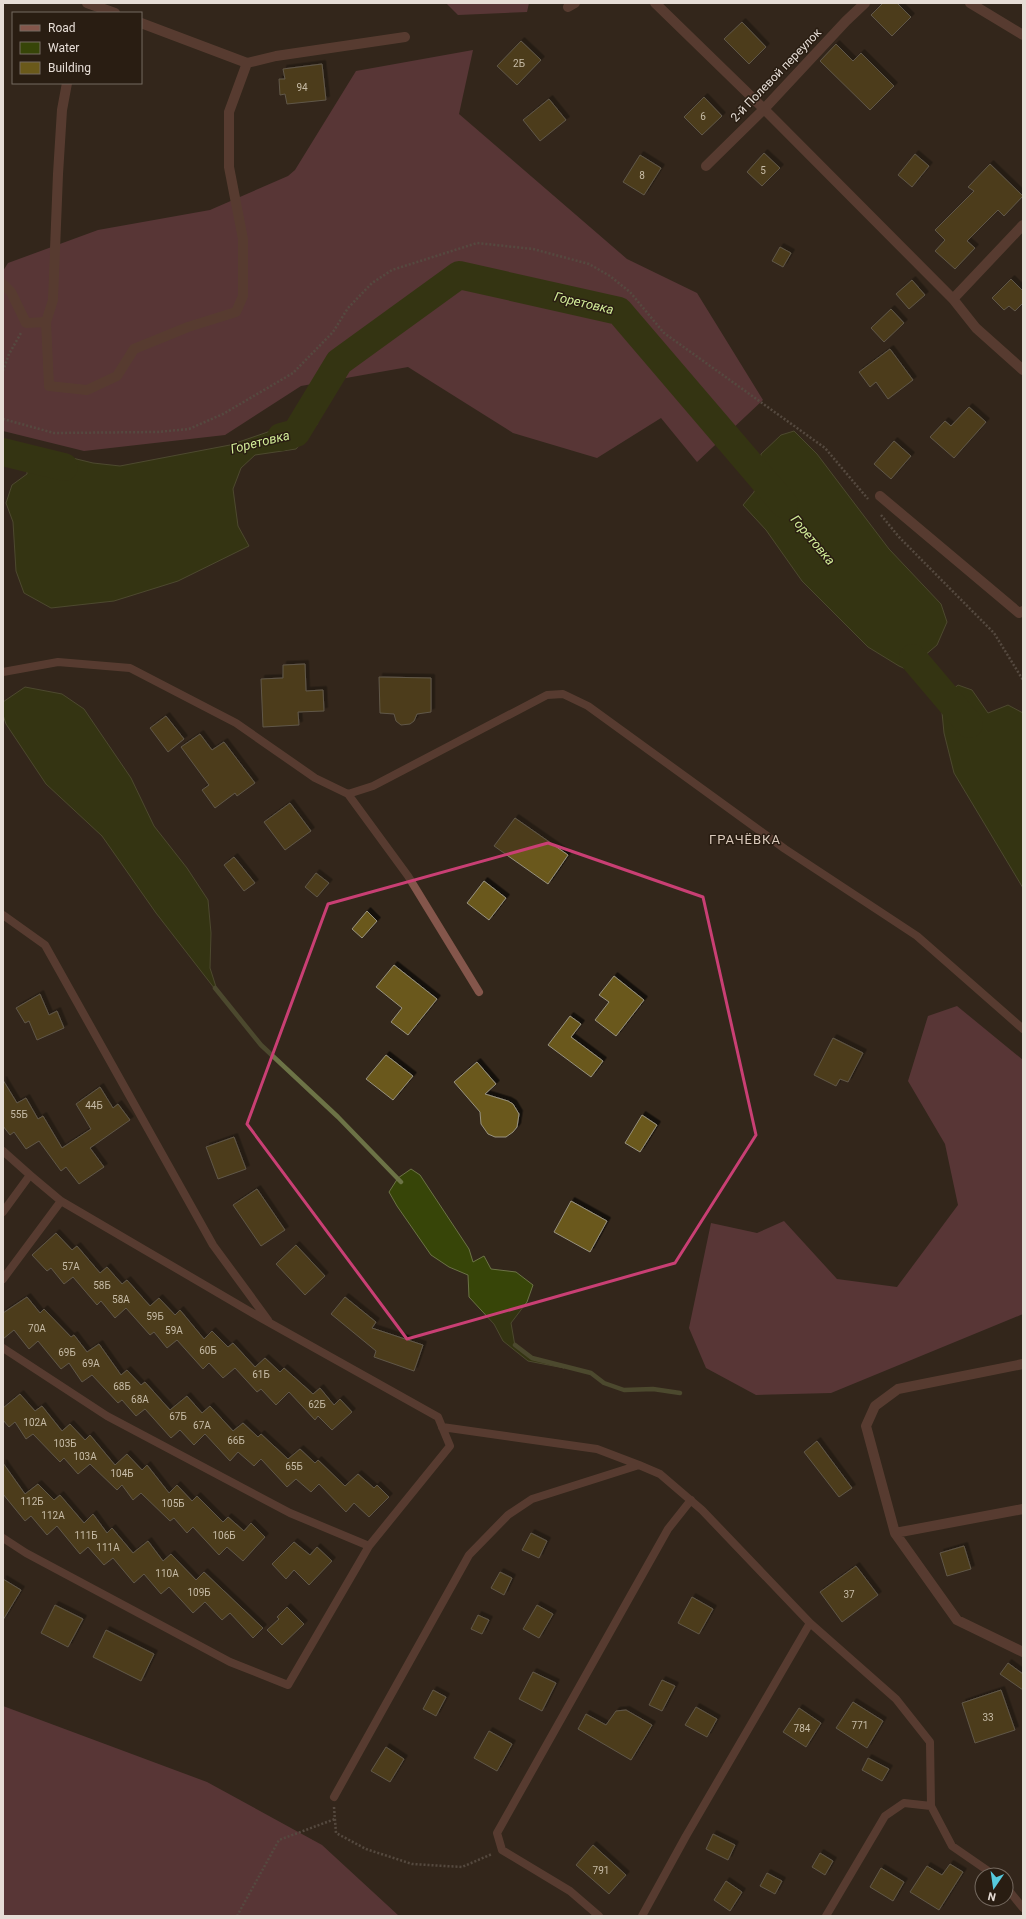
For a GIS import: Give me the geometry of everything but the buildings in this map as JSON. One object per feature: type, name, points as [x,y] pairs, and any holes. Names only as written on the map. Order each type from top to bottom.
[{"type":"street","points":[[87,3],[99,10],[110,12]]},
{"type":"street","points":[[655,3],[764,109],[953,299],[976,328],[1023,370]]},
{"type":"street","name":"2-й Полевой переулок","points":[[706,166],[764,109],[846,20],[865,3]]},
{"type":"street","points":[[970,3],[1023,35]]},
{"type":"street","points":[[142,23],[247,62],[276,56],[405,37]]},
{"type":"street","points":[[67,84],[62,110],[58,166],[53,300],[46,322],[49,386],[87,390],[117,376],[134,349],[188,327],[236,312],[243,296],[243,239],[229,167],[229,112],[247,62]]},
{"type":"street","points":[[953,299],[1023,225]]},
{"type":"street","points":[[3,284],[11,292],[26,323],[46,322]]},
{"type":"street","points":[[880,496],[1019,613],[1023,611]]},
{"type":"street","points":[[1023,1364],[898,1388],[875,1406],[866,1426],[895,1533],[957,1620],[1023,1652]]},
{"type":"street","points":[[895,1533],[1023,1509]]},
{"type":"lane","points":[[3,672],[58,662],[130,668],[236,723],[315,778],[348,794],[408,876],[479,992]]},
{"type":"lane","points":[[348,794],[373,786],[547,695],[563,694],[588,706],[785,849],[917,936],[1023,1029]]},
{"type":"lane","points":[[3,915],[45,945],[213,1245],[270,1323]]},
{"type":"lane","points":[[3,1152],[60,1201],[270,1323],[438,1417],[450,1446],[369,1546],[288,1685],[230,1662],[26,1553],[3,1538]]},
{"type":"lane","points":[[3,1212],[30,1175]]},
{"type":"lane","points":[[3,1279],[60,1201]]},
{"type":"lane","points":[[3,1348],[107,1416],[290,1514],[369,1546]]},
{"type":"lane","points":[[442,1427],[597,1449],[660,1474],[702,1510],[810,1623],[896,1699],[930,1742],[931,1806],[952,1846],[982,1867]]},
{"type":"lane","points":[[334,1797],[469,1555],[508,1515],[532,1499],[639,1465]]},
{"type":"lane","points":[[599,1916],[570,1891],[502,1850],[497,1834],[668,1529],[691,1500]]},
{"type":"lane","points":[[642,1916],[686,1836],[810,1623]]},
{"type":"lane","points":[[826,1916],[885,1816],[904,1803],[931,1806]]},
{"type":"lane","points":[[1014,1897],[1023,1908]]},
{"type":"path","points":[[3,419],[54,433],[158,432],[189,429],[224,414],[294,373],[333,332],[348,308],[362,293],[372,283],[392,270],[477,243],[533,249],[554,254],[589,264],[610,276],[630,292],[664,333],[825,448],[870,501]]},
{"type":"path","points":[[3,371],[9,354],[26,323]]},
{"type":"path","points":[[880,513],[899,537],[994,633],[1023,680]]},
{"type":"path","points":[[334,1797],[336,1833],[366,1849],[412,1864],[462,1867],[502,1850]]},
{"type":"path","points":[[237,1916],[279,1840],[335,1819]]},
{"type":"highlighted area","points":[[548,843],[703,897],[756,1135],[675,1263],[407,1339],[247,1124],[328,904]]},
{"type":"shaded area","points":[[446,3],[529,3],[527,12],[458,15]]},
{"type":"shaded area","points":[[473,50],[459,114],[627,259],[697,293],[763,400],[697,462],[661,418],[597,458],[513,433],[408,367],[301,386],[225,435],[84,451],[3,431],[3,271],[8,263],[98,230],[210,210],[288,176],[295,170],[356,71]]},
{"type":"shaded area","points":[[957,1006],[1023,1060],[1023,1314],[831,1393],[756,1395],[706,1368],[689,1328],[711,1223],[757,1233],[784,1221],[837,1279],[897,1287],[958,1205],[945,1144],[908,1081],[928,1016]]},
{"type":"shaded area","points":[[3,1706],[207,1782],[322,1845],[399,1916],[3,1916]]},
{"type":"water","points":[[308,414],[318,423],[296,449],[255,455],[241,468],[233,489],[238,526],[249,546],[178,581],[114,601],[51,608],[24,593],[16,571],[13,522],[6,503],[12,485],[27,474],[27,447],[93,463],[120,466],[230,445],[291,424]]},
{"type":"water","points":[[794,431],[817,454],[889,549],[941,604],[947,622],[937,645],[924,656],[928,665],[939,671],[944,679],[937,687],[930,690],[917,674],[899,666],[868,647],[802,581],[766,530],[743,505],[754,492],[759,474],[761,454],[781,435]]},
{"type":"water","points":[[958,685],[972,690],[988,713],[1008,705],[1023,713],[1023,888],[954,773],[944,733],[941,702],[945,696]]},
{"type":"water","points":[[25,687],[62,694],[84,709],[131,778],[154,826],[187,868],[208,900],[211,933],[210,968],[218,993],[156,913],[102,836],[46,784],[6,724],[3,715],[3,702]]},
{"type":"water","points":[[411,1169],[420,1175],[469,1249],[473,1262],[484,1256],[491,1269],[516,1272],[533,1285],[527,1302],[511,1323],[515,1346],[532,1358],[564,1368],[528,1361],[503,1341],[494,1324],[469,1297],[468,1275],[449,1267],[431,1255],[389,1192],[398,1178]]},
{"type":"waterway","name":"Горетовка","points":[[281,437],[296,433],[339,362],[459,275],[619,311],[784,504]]},
{"type":"waterway","name":"Горетовка","points":[[3,452],[64,467]]},
{"type":"waterway","name":"Горетовка","points":[[913,658],[969,724]]},
{"type":"waterway","points":[[215,988],[261,1045],[338,1117],[401,1182]]},
{"type":"waterway","points":[[515,1345],[532,1358],[591,1373],[604,1383],[624,1390],[653,1389],[680,1393]]},
{"type":"district","name":"ГРАЧЁВКА","points":[[745,839]]}]
